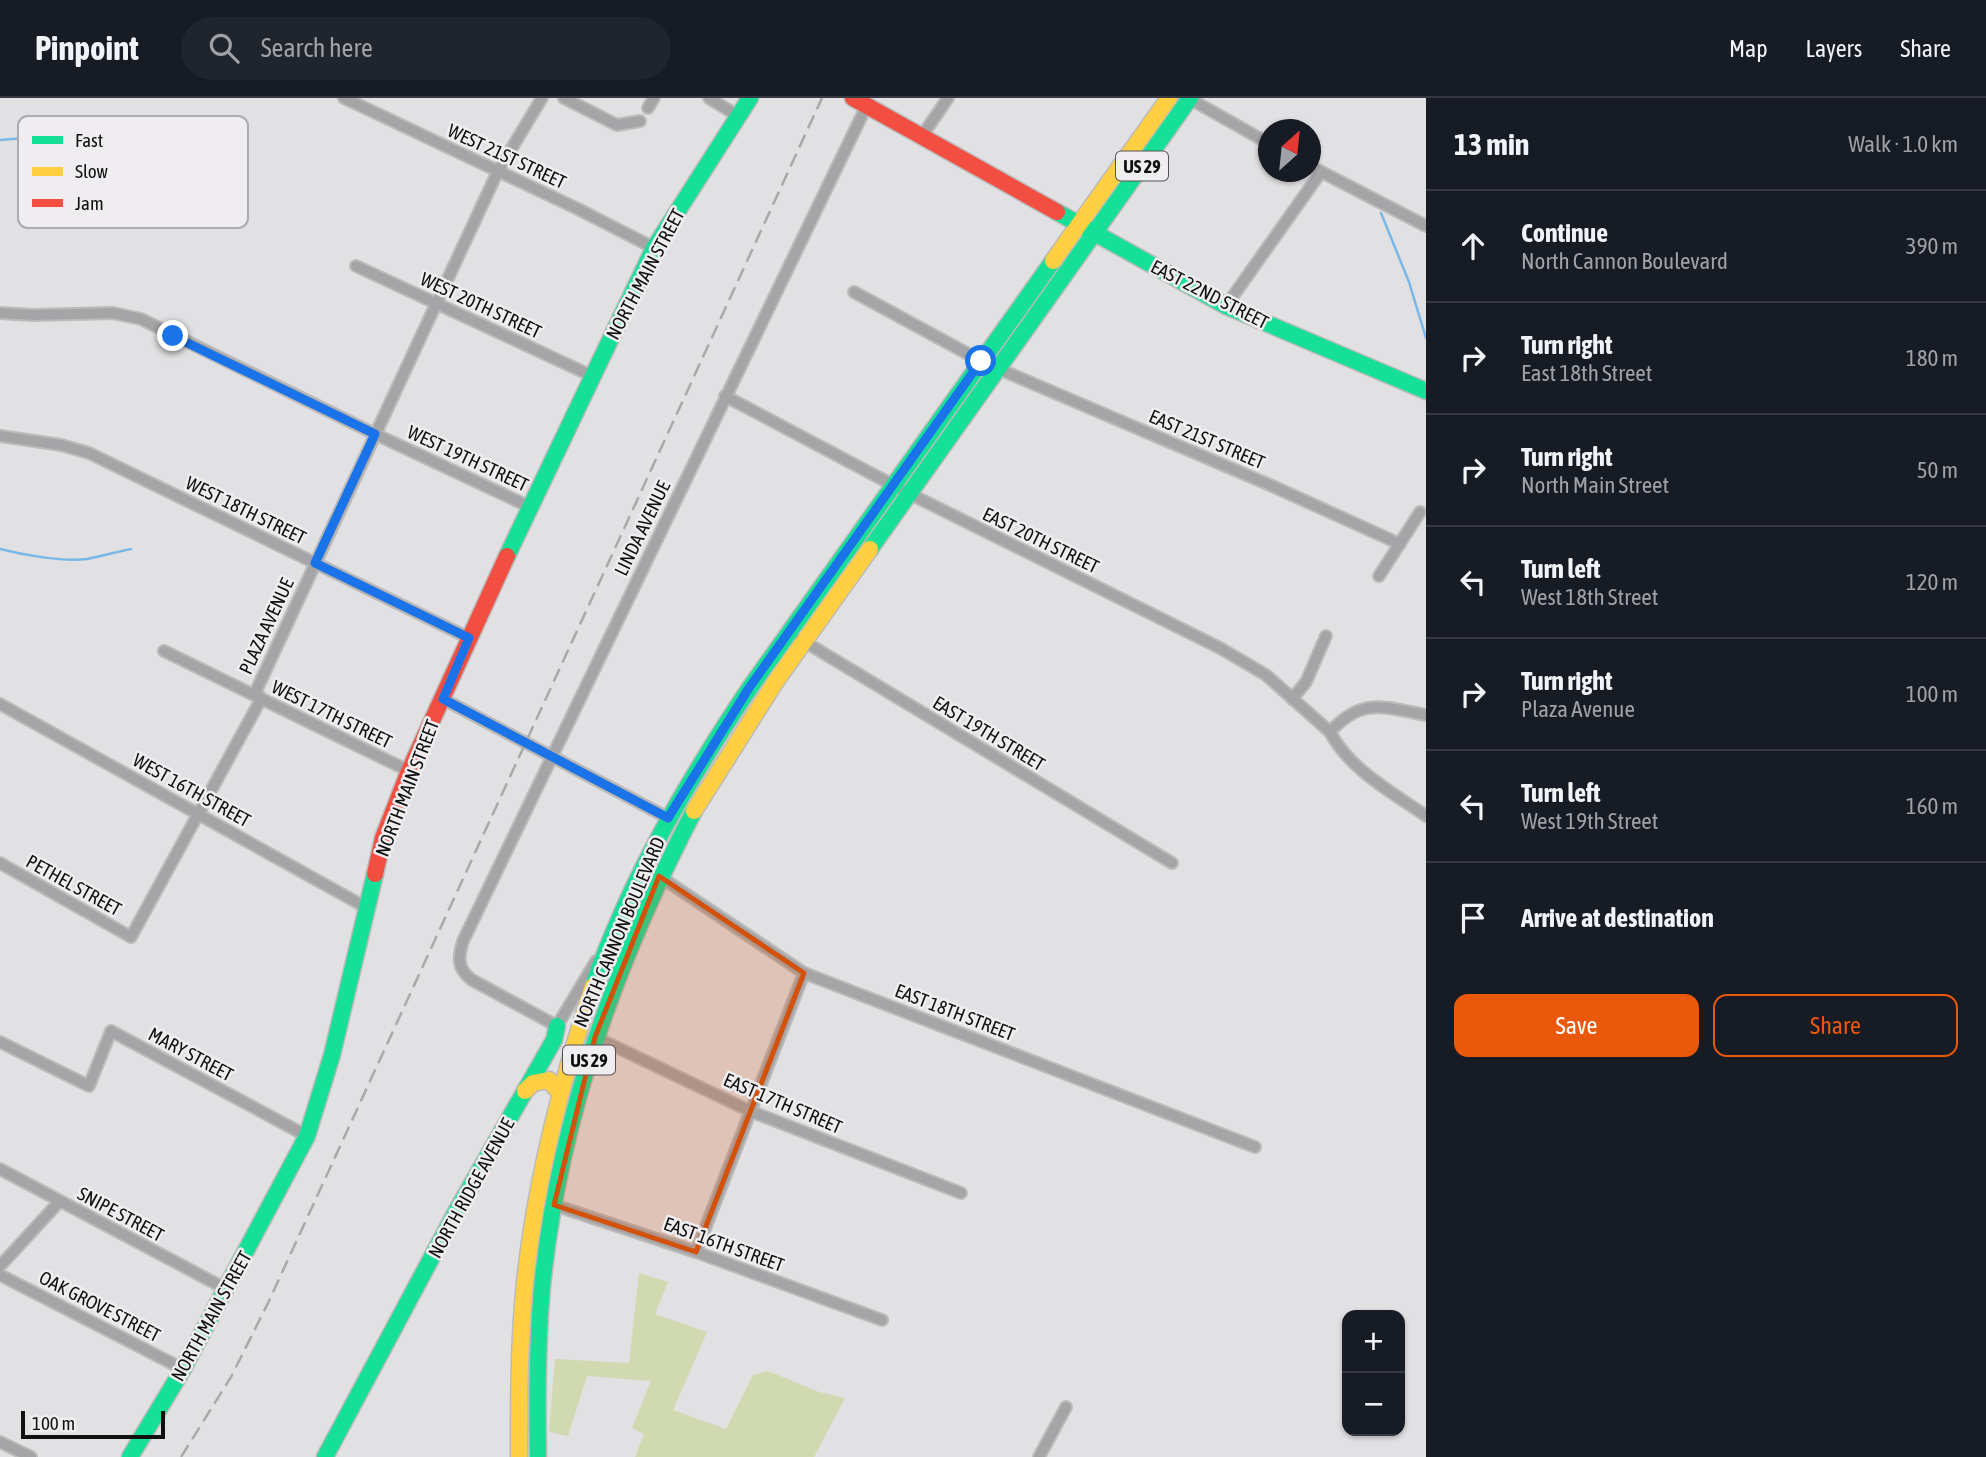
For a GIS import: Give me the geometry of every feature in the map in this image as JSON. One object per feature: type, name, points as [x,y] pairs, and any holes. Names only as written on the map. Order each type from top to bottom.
[{"type":"main road","name":"NORTH MAIN STREET","points":[[130,1457],[183,1369],[307,1136],[332,1055],[383,838],[409,771],[469,638],[654,248],[750,98]]},
{"type":"main road","name":"NORTH CANNON BOULEVARD","points":[[519,1457],[520,1343],[526,1278],[543,1162],[586,1006],[619,922],[668,818],[728,720],[1168,98]]},
{"type":"main road","name":"NORTH CANNON BOULEVARD","points":[[538,1457],[538,1354],[546,1259],[554,1205],[595,1037],[631,939],[659,876],[736,741],[1190,98]]},
{"type":"main road","name":"EAST 22ND STREET","points":[[865,101],[924,132],[1002,180],[1226,306],[1426,391]]},
{"type":"main road","name":"NORTH RIDGE AVENUE","points":[[325,1457],[456,1212],[554,1040],[557,1026]]},
{"type":"main road","points":[[525,1091],[533,1083],[549,1080],[560,1093]]},
{"type":"street","name":"WEST 21ST STREET","points":[[344,98],[654,248]]},
{"type":"street","name":"PLAZA AVENUE","points":[[131,937],[261,699],[256,691],[435,303],[498,171],[542,98]]},
{"type":"street","points":[[564,98],[617,125],[640,121]]},
{"type":"street","points":[[709,98],[738,116]]},
{"type":"street","points":[[924,132],[948,98]]},
{"type":"street","points":[[1190,98],[1258,136]]},
{"type":"street","name":"LINDA AVENUE","points":[[557,1026],[472,980],[460,969],[459,958],[463,941],[865,101]]},
{"type":"street","points":[[1321,172],[1426,226]]},
{"type":"street","points":[[1226,306],[1314,182]]},
{"type":"street","name":"WEST 20TH STREET","points":[[356,266],[592,376]]},
{"type":"street","points":[[854,292],[981,361]]},
{"type":"street","name":"WEST 19TH STREET","points":[[0,313],[113,313],[141,319],[530,507]]},
{"type":"street","name":"EAST 21ST STREET","points":[[999,369],[1400,544]]},
{"type":"street","name":"EAST 20TH STREET","points":[[725,396],[910,494],[1220,648],[1266,675],[1330,732],[1337,746],[1364,773],[1426,816]]},
{"type":"street","name":"WEST 18TH STREET","points":[[0,436],[61,445],[89,453],[469,638]]},
{"type":"street","points":[[1379,576],[1420,512]]},
{"type":"street","name":"EAST 19TH STREET","points":[[790,631],[804,642],[1172,863]]},
{"type":"street","points":[[1292,699],[1306,682],[1326,636]]},
{"type":"street","name":"WEST 17TH STREET","points":[[164,651],[409,771]]},
{"type":"street","points":[[443,699],[685,827]]},
{"type":"street","name":"WEST 16TH STREET","points":[[0,704],[366,908]]},
{"type":"street","points":[[1330,732],[1343,717],[1362,707],[1396,709],[1426,715]]},
{"type":"street","name":"PETHEL STREET","points":[[0,863],[131,937]]},
{"type":"street","name":"EAST 18TH STREET","points":[[659,876],[804,973],[1255,1147]]},
{"type":"street","name":"NORTH RIDGE AVENUE","points":[[557,1026],[619,922]]},
{"type":"street","points":[[696,1252],[804,973]]},
{"type":"street","name":"MARY STREET","points":[[0,1042],[89,1086],[111,1031],[307,1136]]},
{"type":"street","name":"EAST 17TH STREET","points":[[595,1037],[750,1111],[961,1193]]},
{"type":"street","name":"SNIPE STREET","points":[[0,1169],[226,1289]]},
{"type":"street","points":[[0,1266],[60,1201]]},
{"type":"street","name":"EAST 16TH STREET","points":[[554,1205],[696,1252],[881,1320]]},
{"type":"street","name":"OAK GROVE STREET","points":[[0,1275],[183,1369]]},
{"type":"street","points":[[1039,1457],[1066,1407]]},
{"type":"street","points":[[0,1443],[31,1457]]},
{"type":"highlighted area","points":[[659,876],[804,973],[696,1252],[554,1205],[595,1037]]},
{"type":"green space","points":[[639,1273],[668,1282],[655,1314],[707,1332],[673,1410],[726,1429],[753,1375],[768,1371],[819,1392],[845,1398],[814,1457],[635,1457],[644,1434],[632,1428],[651,1381],[587,1376],[568,1436],[549,1432],[555,1359],[629,1363]]},
{"type":"waterway","points":[[0,140],[18,139]]},
{"type":"waterway","points":[[1381,213],[1409,282],[1426,338]]},
{"type":"waterway","points":[[0,549],[67,560],[87,559],[131,549]]},
{"type":"railway","points":[[181,1457],[231,1377],[268,1303],[822,98]]},
{"type":"traffic: fast","points":[[507,556],[654,248],[750,98]]},
{"type":"traffic: fast","points":[[870,549],[1190,98]]},
{"type":"traffic: fast","points":[[1057,212],[1226,306],[1426,391]]},
{"type":"traffic: fast","points":[[593,986],[642,870],[682,796],[726,724],[1053,261]]},
{"type":"traffic: fast","points":[[538,1457],[542,1287],[562,1162],[595,1042],[616,983],[694,811]]},
{"type":"traffic: fast","points":[[130,1457],[183,1369],[307,1136],[332,1055],[375,874]]},
{"type":"traffic: fast","points":[[325,1457],[456,1212],[554,1040],[557,1026]]},
{"type":"traffic: slow","points":[[1053,261],[1169,98]]},
{"type":"traffic: slow","points":[[694,811],[776,681],[870,549]]},
{"type":"traffic: slow","points":[[519,1457],[522,1313],[534,1214],[559,1099],[593,986]]},
{"type":"traffic: slow","points":[[525,1091],[533,1083],[549,1080],[560,1093]]},
{"type":"traffic: jam","points":[[853,98],[1057,212]]},
{"type":"traffic: jam","points":[[375,874],[383,838],[409,771],[507,556]]},
{"type":"route","points":[[173,336],[375,434],[315,563],[469,638],[443,699],[668,818],[749,688],[981,361]]}]
